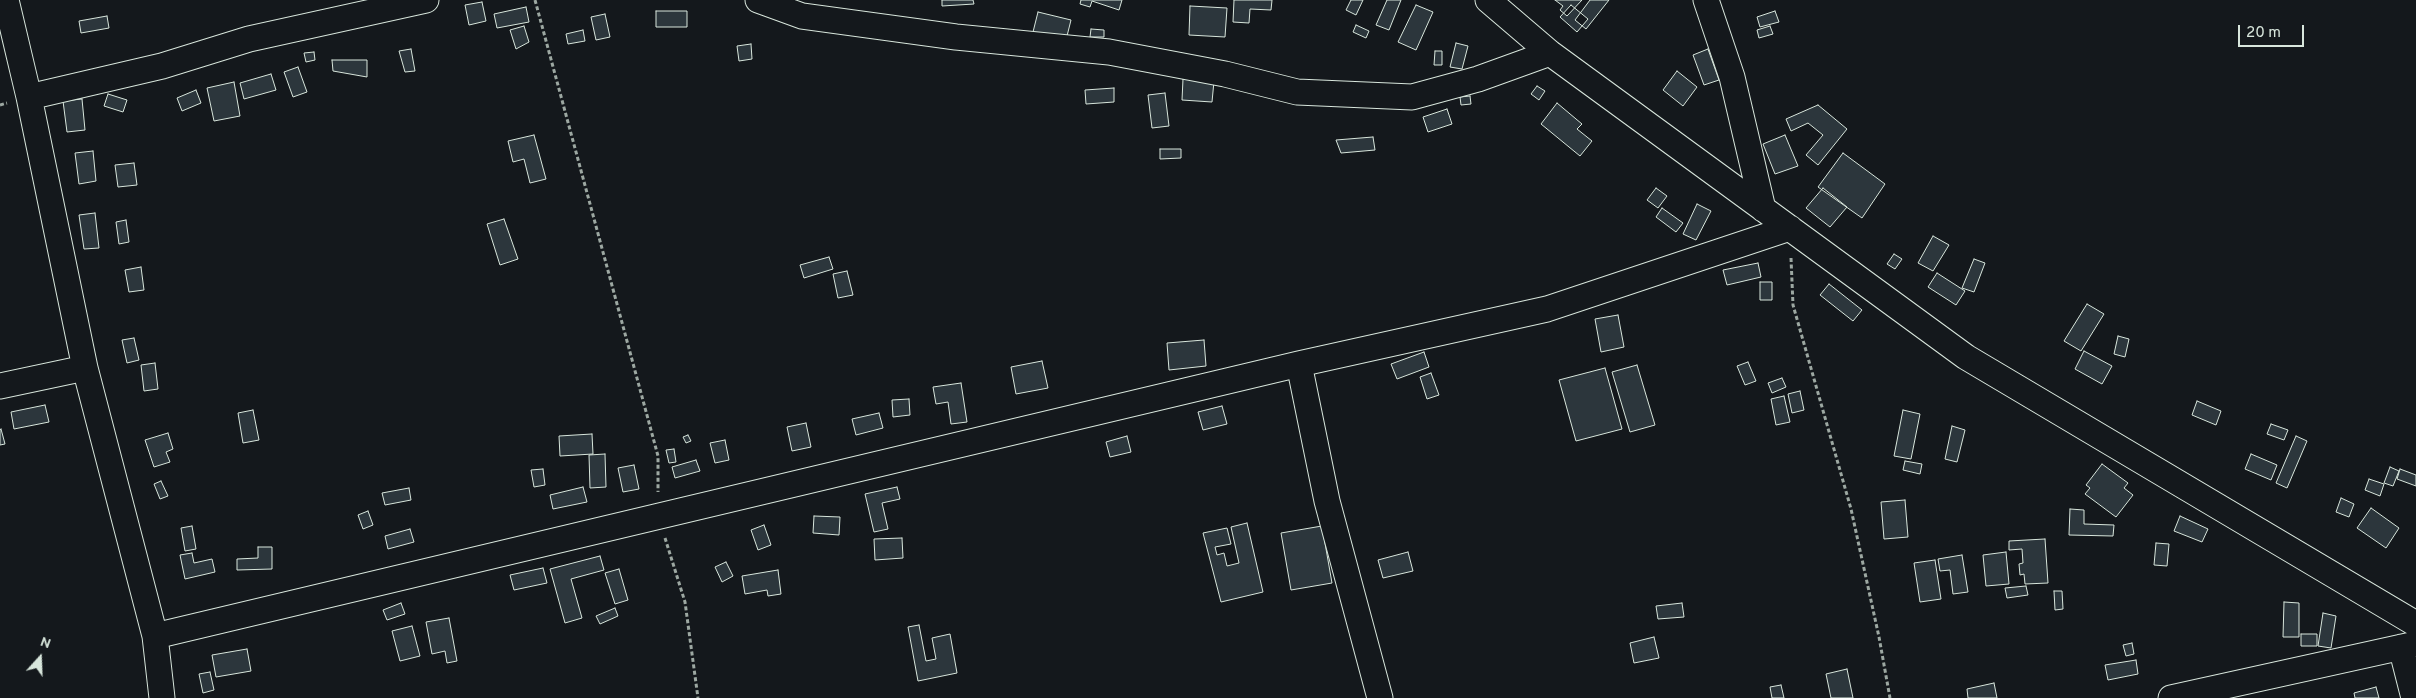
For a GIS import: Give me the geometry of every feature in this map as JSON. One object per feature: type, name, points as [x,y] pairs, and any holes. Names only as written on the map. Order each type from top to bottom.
[{"type":"street","points":[[6,0],[29,97],[85,368],[155,636],[162,698]]},
{"type":"street","points":[[29,97],[162,66],[249,39],[426,0]]},
{"type":"street","points":[[758,0],[802,16],[928,34],[1108,52],[1224,74],[1297,92],[1412,97],[1478,79],[1550,53]]},
{"type":"street","points":[[1488,0],[1550,53],[1966,357],[2416,624]]},
{"type":"street","points":[[1706,0],[1732,77],[1763,208]]},
{"type":"street","points":[[155,636],[1299,364],[1547,310],[1790,228]]},
{"type":"street","points":[[1299,364],[1327,501],[1380,698]]},
{"type":"street","points":[[0,386],[85,368]]},
{"type":"street","points":[[2171,698],[2408,645],[2414,698]]},
{"type":"path","points":[[535,0],[658,456],[659,517],[685,602],[698,698]]},
{"type":"path","points":[[1790,228],[1793,305],[1851,509],[1879,637],[1890,698]]},
{"type":"building","points":[[942,0],[973,0],[974,4],[942,6]]},
{"type":"building","points":[[1081,0],[1122,0],[1119,10],[1092,1],[1090,7],[1080,4]]},
{"type":"building","points":[[1234,0],[1272,0],[1271,10],[1250,9],[1249,23],[1233,22]]},
{"type":"building","points":[[1351,0],[1363,0],[1356,15],[1346,10]]},
{"type":"building","points":[[1387,0],[1401,0],[1389,30],[1376,25]]},
{"type":"building","points":[[1555,0],[1582,0],[1567,16],[1560,10],[1563,6]]},
{"type":"building","points":[[1590,0],[1609,0],[1586,29],[1575,20]]},
{"type":"building","points":[[482,2],[486,21],[469,25],[465,5]]},
{"type":"building","points":[[1416,5],[1433,12],[1416,50],[1398,42]]},
{"type":"building","points":[[1571,5],[1588,19],[1577,32],[1560,17]]},
{"type":"building","points":[[1190,6],[1227,8],[1225,37],[1189,35]]},
{"type":"building","points":[[526,7],[529,22],[497,28],[494,14]]},
{"type":"building","points":[[656,11],[687,11],[687,27],[656,27]]},
{"type":"building","points":[[1775,11],[1779,22],[1760,27],[1757,17]]},
{"type":"building","points":[[1038,12],[1071,20],[1066,40],[1033,32]]},
{"type":"building","points":[[605,14],[610,37],[596,40],[591,17]]},
{"type":"building","points":[[107,16],[109,28],[81,33],[79,21]]},
{"type":"building","points":[[1356,25],[1369,31],[1366,38],[1353,32]]},
{"type":"building","points":[[524,26],[529,42],[516,49],[510,30]]},
{"type":"building","points":[[1770,26],[1773,34],[1759,38],[1757,30]]},
{"type":"building","points":[[1091,29],[1104,30],[1104,37],[1090,37]]},
{"type":"building","points":[[583,30],[585,41],[568,44],[566,34]]},
{"type":"building","points":[[1456,43],[1468,46],[1462,69],[1450,67]]},
{"type":"building","points":[[751,44],[752,59],[739,61],[737,46]]},
{"type":"building","points":[[411,49],[415,71],[405,72],[399,51]]},
{"type":"building","points":[[1708,49],[1719,80],[1704,85],[1693,55]]},
{"type":"building","points":[[1435,51],[1442,51],[1442,65],[1434,65]]},
{"type":"building","points":[[314,52],[315,60],[306,62],[304,53]]},
{"type":"building","points":[[332,60],[367,60],[367,77],[333,71]]},
{"type":"building","points":[[298,67],[307,92],[293,97],[284,72]]},
{"type":"building","points":[[1677,71],[1697,87],[1683,106],[1663,90]]},
{"type":"building","points":[[271,74],[276,90],[244,99],[240,83]]},
{"type":"building","points":[[1183,79],[1214,81],[1212,102],[1182,100]]},
{"type":"building","points":[[234,82],[240,116],[214,121],[207,88]]},
{"type":"building","points":[[1537,86],[1545,91],[1539,100],[1531,94]]},
{"type":"building","points":[[1114,88],[1114,102],[1086,104],[1085,90]]},
{"type":"building","points":[[196,90],[201,103],[182,111],[177,98]]},
{"type":"building","points":[[1165,93],[1169,126],[1152,128],[1148,95]]},
{"type":"building","points":[[108,94],[127,100],[123,112],[104,106]]},
{"type":"building","points":[[1470,96],[1471,104],[1461,105],[1460,97]]},
{"type":"building","points":[[82,99],[85,130],[67,132],[63,101]]},
{"type":"building","points":[[1557,103],[1582,124],[1577,129],[1592,141],[1580,156],[1541,124]]},
{"type":"building","points":[[1818,105],[1847,129],[1818,165],[1806,155],[1823,135],[1808,123],[1791,131],[1786,119]]},
{"type":"building","points":[[1447,109],[1452,124],[1428,132],[1423,117]]},
{"type":"building","points":[[534,135],[546,179],[530,183],[524,159],[513,162],[508,141]]},
{"type":"building","points":[[1785,135],[1798,166],[1775,174],[1763,144]]},
{"type":"building","points":[[1373,137],[1375,150],[1341,153],[1336,140]]},
{"type":"building","points":[[1160,149],[1181,149],[1181,158],[1160,159]]},
{"type":"building","points":[[93,151],[96,181],[79,184],[75,153]]},
{"type":"building","points":[[1843,153],[1885,184],[1862,218],[1818,187]]},
{"type":"building","points":[[134,163],[137,185],[118,187],[115,165]]},
{"type":"building","points":[[1656,188],[1667,196],[1658,208],[1647,200]]},
{"type":"building","points":[[1823,188],[1847,207],[1830,227],[1806,208]]},
{"type":"building","points":[[1697,204],[1711,211],[1696,240],[1683,234]]},
{"type":"building","points":[[1662,208],[1683,223],[1676,232],[1656,217]]},
{"type":"building","points":[[95,213],[99,248],[84,249],[79,215]]},
{"type":"building","points":[[504,219],[518,259],[500,265],[487,224]]},
{"type":"building","points":[[126,220],[129,242],[119,244],[116,222]]},
{"type":"building","points":[[1933,236],[1949,245],[1933,271],[1918,263]]},
{"type":"building","points":[[1894,254],[1902,259],[1895,269],[1887,264]]},
{"type":"building","points":[[829,257],[833,269],[804,278],[800,265]]},
{"type":"building","points":[[1974,259],[1985,263],[1974,292],[1962,288]]},
{"type":"building","points":[[1758,263],[1761,277],[1727,285],[1723,270]]},
{"type":"building","points":[[141,267],[144,290],[129,292],[125,270]]},
{"type":"building","points":[[847,271],[853,295],[838,298],[833,274]]},
{"type":"building","points":[[1937,273],[1965,291],[1956,305],[1928,287]]},
{"type":"building","points":[[1760,282],[1772,282],[1772,300],[1760,300]]},
{"type":"building","points":[[1829,284],[1862,310],[1853,321],[1820,295]]},
{"type":"building","points":[[2087,304],[2104,314],[2081,351],[2064,341]]},
{"type":"building","points":[[1618,315],[1624,347],[1601,352],[1595,319]]},
{"type":"building","points":[[2118,336],[2129,339],[2125,357],[2114,354]]},
{"type":"building","points":[[134,338],[139,360],[127,363],[122,340]]},
{"type":"building","points":[[1204,340],[1206,366],[1169,370],[1167,343]]},
{"type":"building","points":[[2084,351],[2112,366],[2102,384],[2075,369]]},
{"type":"building","points":[[1424,352],[1429,367],[1397,379],[1391,364]]},
{"type":"building","points":[[1042,361],[1048,388],[1016,394],[1011,367]]},
{"type":"building","points":[[1748,362],[1756,381],[1745,385],[1737,366]]},
{"type":"building","points":[[155,363],[158,389],[144,391],[141,365]]},
{"type":"building","points":[[1637,365],[1655,425],[1630,432],[1612,372]]},
{"type":"building","points":[[1605,368],[1622,429],[1576,441],[1559,380]]},
{"type":"building","points":[[1431,373],[1439,395],[1427,399],[1420,377]]},
{"type":"building","points":[[1782,378],[1786,387],[1772,393],[1768,383]]},
{"type":"building","points":[[961,383],[967,422],[951,424],[948,402],[936,404],[933,387]]},
{"type":"building","points":[[1800,391],[1804,410],[1792,413],[1788,394]]},
{"type":"building","points":[[1784,396],[1790,422],[1776,425],[1771,399]]},
{"type":"building","points":[[909,399],[910,415],[893,417],[892,400]]},
{"type":"building","points":[[2197,401],[2221,411],[2216,425],[2192,415]]},
{"type":"building","points":[[45,405],[49,422],[14,429],[11,412]]},
{"type":"building","points":[[1222,406],[1227,424],[1203,430],[1198,412]]},
{"type":"building","points":[[253,410],[259,440],[243,443],[238,413]]},
{"type":"building","points":[[1903,410],[1920,414],[1911,459],[1894,456]]},
{"type":"building","points":[[879,413],[883,428],[856,435],[852,419]]},
{"type":"building","points":[[806,423],[811,447],[792,451],[787,427]]},
{"type":"building","points":[[2271,424],[2288,430],[2284,440],[2267,434]]},
{"type":"building","points":[[1952,426],[1965,430],[1957,462],[1945,459]]},
{"type":"building","points":[[0,430],[5,444],[0,445]]},
{"type":"building","points":[[168,433],[173,449],[166,452],[170,462],[154,467],[145,440]]},
{"type":"building","points":[[592,434],[593,454],[560,456],[559,436]]},
{"type":"building","points":[[688,435],[691,441],[686,443],[683,437]]},
{"type":"building","points":[[1127,436],[1131,452],[1110,457],[1106,442]]},
{"type":"building","points":[[2296,436],[2307,441],[2287,488],[2276,483]]},
{"type":"building","points":[[725,440],[729,460],[715,463],[710,443]]},
{"type":"building","points":[[674,449],[676,462],[669,463],[666,450]]},
{"type":"building","points":[[605,454],[606,487],[590,488],[589,455]]},
{"type":"building","points":[[2251,454],[2277,465],[2271,480],[2245,469]]},
{"type":"building","points":[[696,460],[700,471],[675,478],[672,467]]},
{"type":"building","points":[[1905,461],[1922,464],[1920,474],[1903,470]]},
{"type":"building","points":[[2102,464],[2128,483],[2124,488],[2133,495],[2116,517],[2085,494],[2090,488],[2086,485]]},
{"type":"building","points":[[634,465],[639,489],[623,492],[618,468]]},
{"type":"building","points":[[2390,467],[2399,471],[2393,486],[2384,483]]},
{"type":"building","points":[[543,469],[545,485],[534,487],[531,470]]},
{"type":"building","points":[[2400,469],[2416,475],[2416,486],[2397,479]]},
{"type":"building","points":[[2369,479],[2384,484],[2380,496],[2365,490]]},
{"type":"building","points":[[161,481],[168,496],[160,499],[154,484]]},
{"type":"building","points":[[583,487],[587,502],[553,509],[550,495]]},
{"type":"building","points":[[897,487],[900,499],[882,503],[888,529],[874,532],[865,494]]},
{"type":"building","points":[[409,488],[411,500],[385,505],[382,493]]},
{"type":"building","points":[[2341,498],[2354,504],[2349,517],[2336,512]]},
{"type":"building","points":[[1905,500],[1908,537],[1884,539],[1881,502]]},
{"type":"building","points":[[2371,508],[2399,528],[2386,548],[2357,528]]},
{"type":"building","points":[[2070,509],[2084,510],[2084,524],[2114,525],[2113,536],[2069,535]]},
{"type":"building","points":[[368,511],[373,525],[363,529],[358,515]]},
{"type":"building","points":[[814,516],[840,517],[839,535],[813,533]]},
{"type":"building","points":[[2180,516],[2208,529],[2202,542],[2174,531]]},
{"type":"building","points":[[1247,523],[1263,592],[1221,602],[1203,533],[1227,528],[1231,544],[1215,547],[1217,555],[1224,553],[1227,566],[1239,563],[1231,527]]},
{"type":"building","points":[[764,525],[771,545],[758,550],[751,530]]},
{"type":"building","points":[[192,526],[196,549],[185,551],[181,528]]},
{"type":"building","points":[[1322,526],[1332,583],[1291,590],[1281,533]]},
{"type":"building","points":[[410,529],[414,542],[388,549],[385,536]]},
{"type":"building","points":[[902,538],[903,558],[875,560],[874,539]]},
{"type":"building","points":[[2045,539],[2048,583],[2025,584],[2024,574],[2020,575],[2019,564],[2023,563],[2022,549],[2009,550],[2009,541]]},
{"type":"building","points":[[2156,543],[2169,544],[2167,566],[2154,565]]},
{"type":"building","points":[[258,547],[272,547],[272,569],[237,570],[237,559],[258,558]]},
{"type":"building","points":[[1408,552],[1413,571],[1383,578],[1378,560]]},
{"type":"building","points":[[2006,552],[2009,584],[1986,586],[1983,555]]},
{"type":"building","points":[[192,553],[194,563],[212,559],[215,572],[185,579],[180,555]]},
{"type":"building","points":[[1962,555],[1968,592],[1953,594],[1950,570],[1940,571],[1938,559]]},
{"type":"building","points":[[600,556],[604,570],[571,579],[582,618],[565,623],[550,569]]},
{"type":"building","points":[[1935,560],[1941,599],[1920,602],[1914,563]]},
{"type":"building","points":[[726,562],[733,576],[722,582],[715,567]]},
{"type":"building","points":[[543,568],[547,583],[514,590],[510,575]]},
{"type":"building","points":[[619,569],[628,600],[615,604],[605,573]]},
{"type":"building","points":[[778,570],[781,594],[768,596],[767,590],[745,594],[742,576]]},
{"type":"building","points":[[2026,586],[2028,595],[2007,598],[2005,588]]},
{"type":"building","points":[[2054,591],[2062,591],[2063,609],[2055,610]]},
{"type":"building","points":[[2284,602],[2299,603],[2299,637],[2283,637]]},
{"type":"building","points":[[401,603],[405,614],[387,620],[383,610]]},
{"type":"building","points":[[1682,603],[1684,617],[1658,619],[1656,606]]},
{"type":"building","points":[[615,608],[618,616],[600,624],[596,616]]},
{"type":"building","points":[[2323,613],[2336,616],[2331,648],[2318,646]]},
{"type":"building","points":[[449,618],[457,661],[447,663],[445,651],[432,654],[426,622]]},
{"type":"building","points":[[919,625],[926,661],[936,659],[932,638],[950,634],[957,673],[918,681],[908,627]]},
{"type":"building","points":[[412,626],[420,656],[400,661],[392,631]]},
{"type":"building","points":[[2301,634],[2317,634],[2317,646],[2301,646]]},
{"type":"building","points":[[1654,637],[1659,658],[1634,663],[1630,643]]},
{"type":"building","points":[[2132,643],[2134,654],[2126,656],[2123,645]]},
{"type":"building","points":[[247,649],[251,671],[216,677],[212,655]]},
{"type":"building","points":[[2136,660],[2138,674],[2108,680],[2105,665]]},
{"type":"building","points":[[1847,669],[1853,698],[1831,698],[1826,674]]},
{"type":"building","points":[[210,672],[214,690],[203,693],[199,674]]},
{"type":"building","points":[[1994,683],[1997,698],[1968,698],[1967,689]]},
{"type":"building","points":[[1781,685],[1784,698],[1772,698],[1770,687]]},
{"type":"building","points":[[2376,687],[2379,698],[2355,698],[2354,693]]}]
